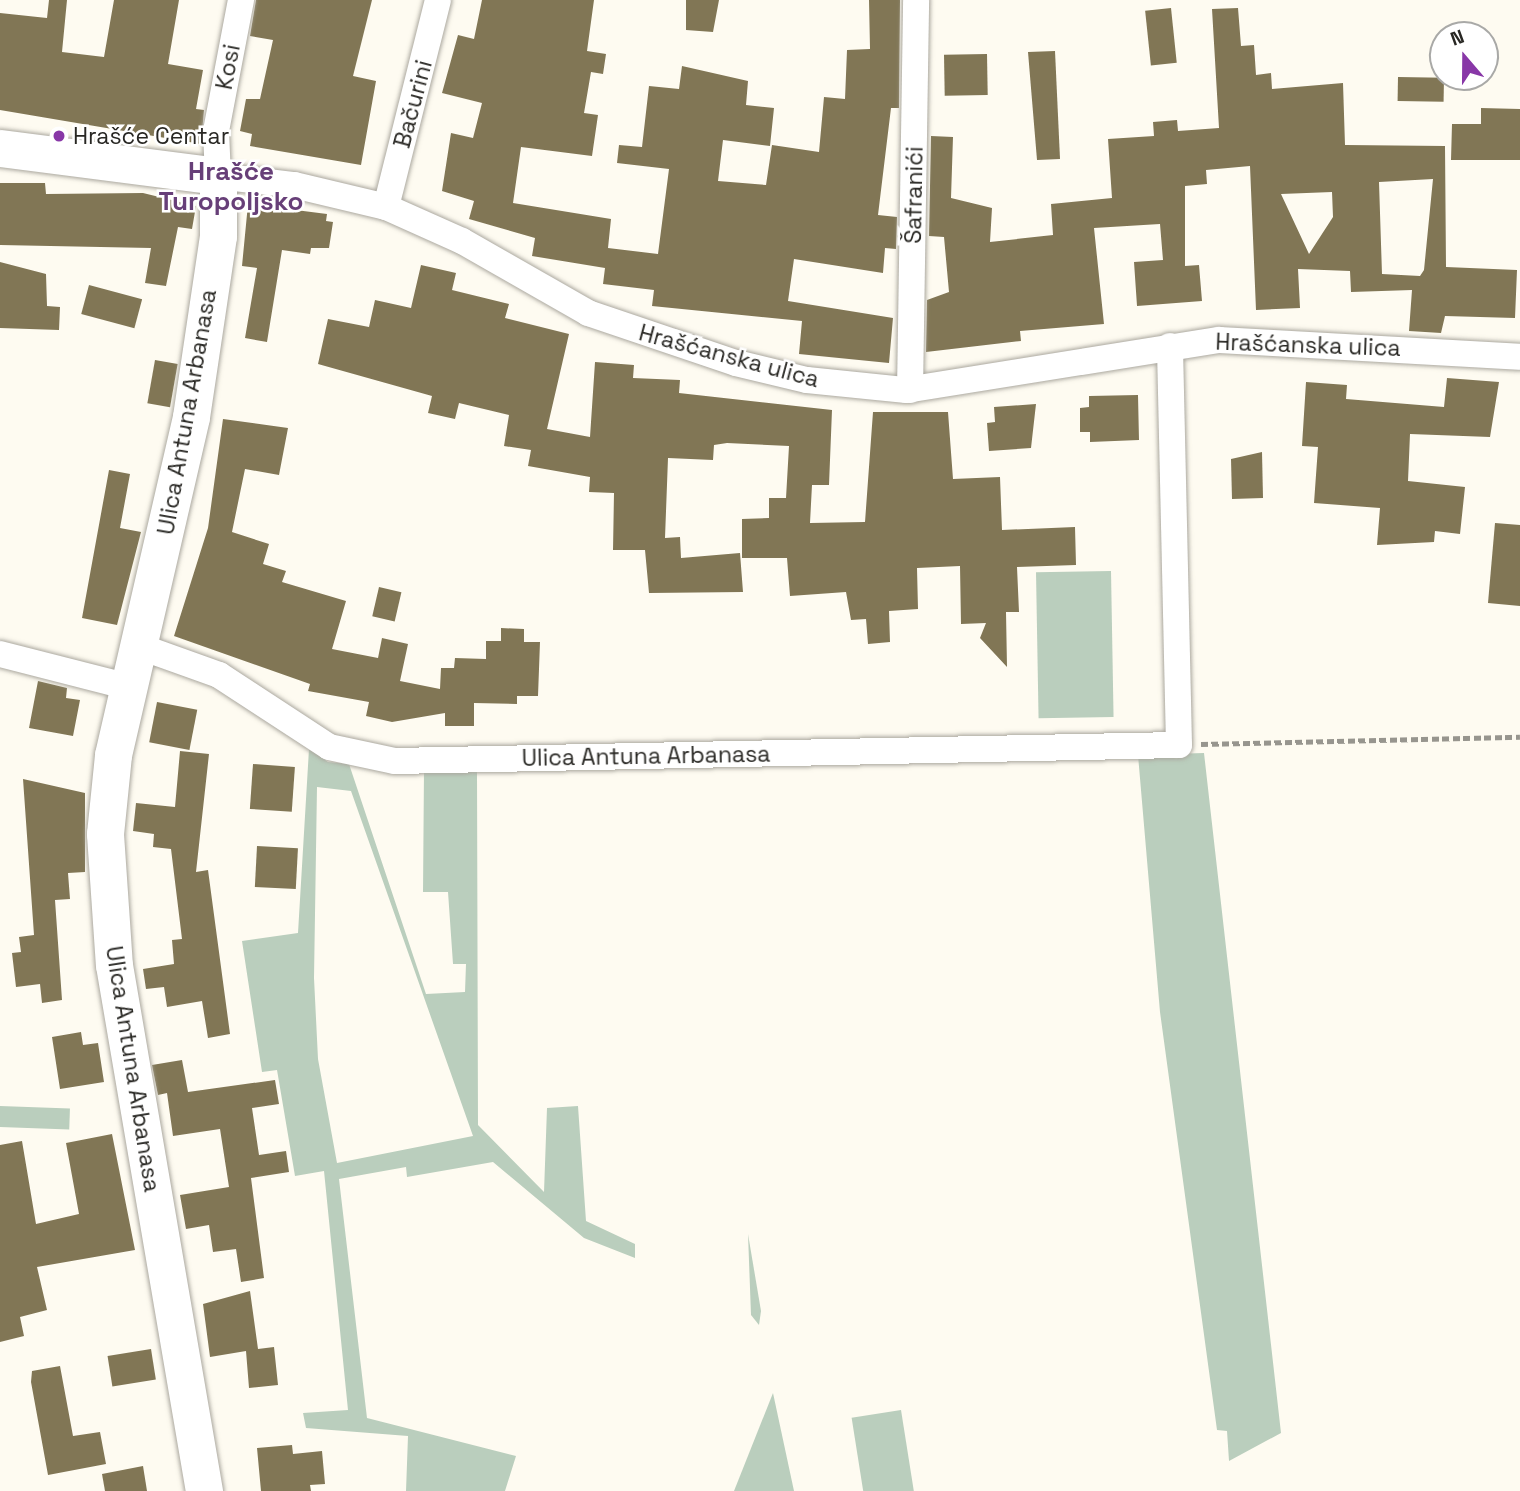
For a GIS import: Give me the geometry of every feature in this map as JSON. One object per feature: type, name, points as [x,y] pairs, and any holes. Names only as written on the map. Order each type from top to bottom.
[{"type":"main road","points":[[0,148],[218,176]]},
{"type":"main road","name":"Ulica Antuna Arbanasa","points":[[204,1491],[111,942],[107,798],[129,687],[141,648],[191,417],[220,217],[218,176]]},
{"type":"street","name":"Kosi","points":[[218,176],[216,131],[241,0]]},
{"type":"street","name":"Bačurini","points":[[386,207],[438,0]]},
{"type":"street","name":"Šafranići","points":[[909,390],[916,0]]},
{"type":"street","name":"Hrašćanska ulica","points":[[218,176],[294,185],[386,207],[632,330],[785,376],[909,390],[1170,346],[1312,343],[1520,357]]},
{"type":"street","points":[[1170,346],[1179,745]]},
{"type":"street","name":"Ulica Antuna Arbanasa","points":[[141,648],[229,680],[329,747],[395,761],[1179,745]]},
{"type":"street","points":[[0,654],[129,687]]},
{"type":"path","points":[[1179,745],[1520,737]]},
{"type":"green space","points":[[1111,571],[1114,717],[1039,718],[1036,572]]},
{"type":"green space","points":[[309,749],[328,762],[349,764],[426,994],[465,992],[466,964],[453,964],[448,892],[423,892],[424,769],[477,768],[478,1125],[544,1192],[547,1108],[578,1106],[586,1221],[635,1244],[635,1258],[584,1238],[493,1162],[407,1177],[406,1167],[339,1179],[367,1418],[516,1456],[505,1491],[406,1491],[408,1436],[306,1428],[303,1413],[348,1410],[324,1171],[295,1176],[277,1070],[262,1072],[242,941],[298,933]],"holes":[[[317,787],[351,791],[473,1136],[337,1163],[318,1059],[314,978]]]},
{"type":"green space","points":[[1204,753],[1281,1433],[1229,1461],[1227,1431],[1217,1430],[1160,1012],[1138,755]]},
{"type":"green space","points":[[0,1106],[70,1108],[69,1129],[0,1127]]},
{"type":"green space","points":[[748,1234],[761,1311],[759,1325],[751,1315]]},
{"type":"green space","points":[[773,1393],[794,1491],[734,1491]]},
{"type":"green space","points":[[901,1410],[914,1491],[863,1491],[852,1418]]},
{"type":"building","points":[[49,0],[67,0],[62,52],[104,57],[114,0],[179,0],[168,64],[203,70],[196,109],[204,110],[201,144],[0,110],[0,13],[47,18]]},
{"type":"building","points":[[256,0],[372,0],[353,76],[376,81],[361,165],[250,146],[252,134],[240,131],[246,99],[260,99],[273,40],[250,36]]},
{"type":"building","points":[[482,0],[594,0],[587,51],[606,54],[603,74],[591,72],[584,113],[598,115],[592,156],[521,147],[513,203],[611,219],[608,248],[658,254],[669,169],[617,163],[619,145],[642,147],[649,86],[679,89],[682,66],[748,81],[746,105],[774,108],[770,146],[723,140],[718,181],[766,185],[772,145],[819,152],[824,97],[845,99],[847,50],[870,49],[869,0],[900,0],[899,108],[891,108],[878,215],[897,217],[896,249],[885,248],[883,273],[794,259],[788,301],[893,318],[889,363],[799,354],[802,321],[652,306],[654,290],[603,284],[605,268],[532,256],[535,238],[469,219],[474,201],[442,191],[451,133],[473,138],[482,103],[442,93],[458,35],[474,39]]},
{"type":"building","points":[[686,0],[719,0],[713,32],[686,30]]},
{"type":"building","points":[[1171,8],[1177,63],[1151,65],[1145,11]]},
{"type":"building","points":[[1238,8],[1241,46],[1254,45],[1256,75],[1271,73],[1272,89],[1343,83],[1345,145],[1445,146],[1446,267],[1517,270],[1515,318],[1445,316],[1441,333],[1409,331],[1412,290],[1351,292],[1350,271],[1298,269],[1300,308],[1256,310],[1250,166],[1206,170],[1207,184],[1185,186],[1185,266],[1199,265],[1202,301],[1137,306],[1134,262],[1163,260],[1160,224],[1094,228],[1104,324],[1020,331],[1021,341],[926,352],[927,300],[949,292],[944,237],[929,236],[931,136],[953,137],[951,198],[992,208],[990,242],[1053,235],[1051,204],[1112,198],[1108,139],[1154,136],[1153,122],[1177,120],[1178,131],[1219,128],[1212,9]],"holes":[[[1433,179],[1424,270],[1420,276],[1382,274],[1379,182]],[[1332,192],[1333,217],[1309,254],[1281,194]]]},
{"type":"building","points":[[1055,51],[1060,159],[1037,160],[1028,52]]},
{"type":"building","points":[[987,54],[988,95],[945,96],[944,55]]},
{"type":"building","points":[[1398,77],[1429,78],[1429,91],[1444,91],[1444,102],[1398,101]]},
{"type":"building","points":[[1481,108],[1520,109],[1520,160],[1451,160],[1452,124],[1481,124]]},
{"type":"building","points":[[0,183],[45,183],[46,194],[143,193],[196,206],[192,229],[178,227],[166,286],[145,283],[151,248],[0,245]]},
{"type":"building","points":[[248,204],[327,214],[326,221],[333,222],[329,248],[311,248],[310,254],[282,250],[267,342],[245,338],[257,268],[242,266]]},
{"type":"building","points":[[0,262],[46,274],[47,306],[60,307],[59,330],[0,328]]},
{"type":"building","points":[[421,265],[456,273],[452,290],[509,304],[505,318],[569,334],[547,429],[590,437],[595,362],[634,365],[633,378],[680,380],[679,393],[832,410],[829,485],[812,485],[810,523],[865,522],[873,412],[948,412],[953,479],[1000,477],[1002,530],[1075,527],[1076,565],[1017,567],[1019,612],[1006,612],[1007,667],[980,638],[986,623],[961,624],[960,566],[917,568],[918,609],[889,611],[890,642],[868,644],[866,619],[851,620],[846,592],[790,596],[787,558],[742,558],[742,519],[769,518],[769,498],[786,498],[789,446],[727,443],[714,445],[713,460],[668,458],[665,538],[680,537],[681,558],[740,553],[743,592],[649,593],[645,550],[613,550],[614,493],[589,492],[590,477],[528,466],[531,450],[504,446],[509,415],[459,403],[455,419],[428,413],[432,396],[318,364],[328,319],[369,327],[375,300],[411,308]]},
{"type":"building","points":[[89,285],[142,299],[134,328],[81,314]]},
{"type":"building","points":[[155,360],[178,364],[170,407],[147,403]]},
{"type":"building","points":[[1447,378],[1499,382],[1490,437],[1410,434],[1408,481],[1465,487],[1460,534],[1435,531],[1434,542],[1377,545],[1380,508],[1314,503],[1318,447],[1302,446],[1306,382],[1347,385],[1346,399],[1444,407]]},
{"type":"building","points":[[1138,395],[1139,440],[1090,442],[1090,432],[1080,432],[1080,408],[1089,407],[1089,396]]},
{"type":"building","points":[[1036,404],[1031,448],[989,451],[987,423],[995,422],[994,407]]},
{"type":"building","points":[[223,419],[288,428],[279,475],[245,469],[232,532],[269,544],[263,564],[286,571],[282,582],[346,601],[332,649],[378,658],[382,638],[408,644],[400,681],[440,689],[441,668],[454,668],[455,658],[486,659],[486,641],[501,641],[501,628],[524,629],[524,642],[540,642],[538,696],[517,696],[517,704],[474,703],[474,726],[445,726],[445,713],[392,722],[366,716],[369,702],[308,691],[310,684],[174,636],[208,528]]},
{"type":"building","points":[[1262,452],[1263,498],[1232,499],[1231,459]]},
{"type":"building","points":[[109,470],[130,474],[120,528],[141,532],[117,625],[82,618]]},
{"type":"building","points":[[1495,523],[1520,525],[1520,606],[1488,603]]},
{"type":"building","points":[[379,587],[401,592],[395,621],[372,616]]},
{"type":"building","points":[[38,681],[67,688],[66,698],[80,700],[73,736],[29,728]]},
{"type":"building","points":[[157,702],[197,710],[189,750],[149,742]]},
{"type":"building","points":[[180,751],[209,754],[196,872],[208,870],[230,1034],[208,1038],[202,1001],[167,1007],[164,987],[146,989],[143,969],[174,964],[172,940],[182,939],[171,849],[153,847],[154,834],[133,831],[136,803],[175,807]]},
{"type":"building","points":[[253,764],[295,767],[292,812],[250,809]]},
{"type":"building","points":[[23,779],[85,793],[85,872],[68,873],[70,899],[55,900],[62,1000],[42,1003],[40,984],[16,987],[12,953],[21,952],[19,937],[34,935]]},
{"type":"building","points":[[257,846],[298,848],[296,889],[255,887]]},
{"type":"building","points":[[81,1032],[83,1045],[98,1043],[104,1082],[60,1089],[52,1037]]},
{"type":"building","points":[[182,1060],[188,1092],[275,1080],[279,1104],[252,1108],[259,1155],[286,1151],[289,1172],[251,1178],[264,1278],[241,1282],[236,1249],[213,1252],[209,1225],[186,1229],[180,1195],[229,1187],[220,1129],[173,1136],[167,1093],[158,1095],[152,1065]]},
{"type":"building","points":[[112,1134],[135,1250],[37,1267],[47,1310],[20,1317],[24,1336],[0,1342],[0,1145],[22,1141],[36,1224],[79,1214],[66,1143]]},
{"type":"building","points":[[250,1291],[258,1349],[274,1347],[278,1385],[249,1388],[246,1351],[210,1357],[203,1304]]},
{"type":"building","points":[[151,1349],[156,1380],[112,1387],[108,1356]]},
{"type":"building","points":[[60,1366],[73,1436],[100,1432],[106,1464],[48,1475],[31,1382],[32,1371]]},
{"type":"building","points":[[292,1445],[293,1454],[322,1451],[325,1484],[310,1485],[311,1491],[261,1491],[257,1448]]},
{"type":"building","points":[[143,1466],[147,1491],[105,1491],[102,1474]]},
{"type":"place","name":"Hrašće Centar","points":[[59,136]]},
{"type":"district","name":"Hrašće Turopoljsko","points":[[231,187]]}]
